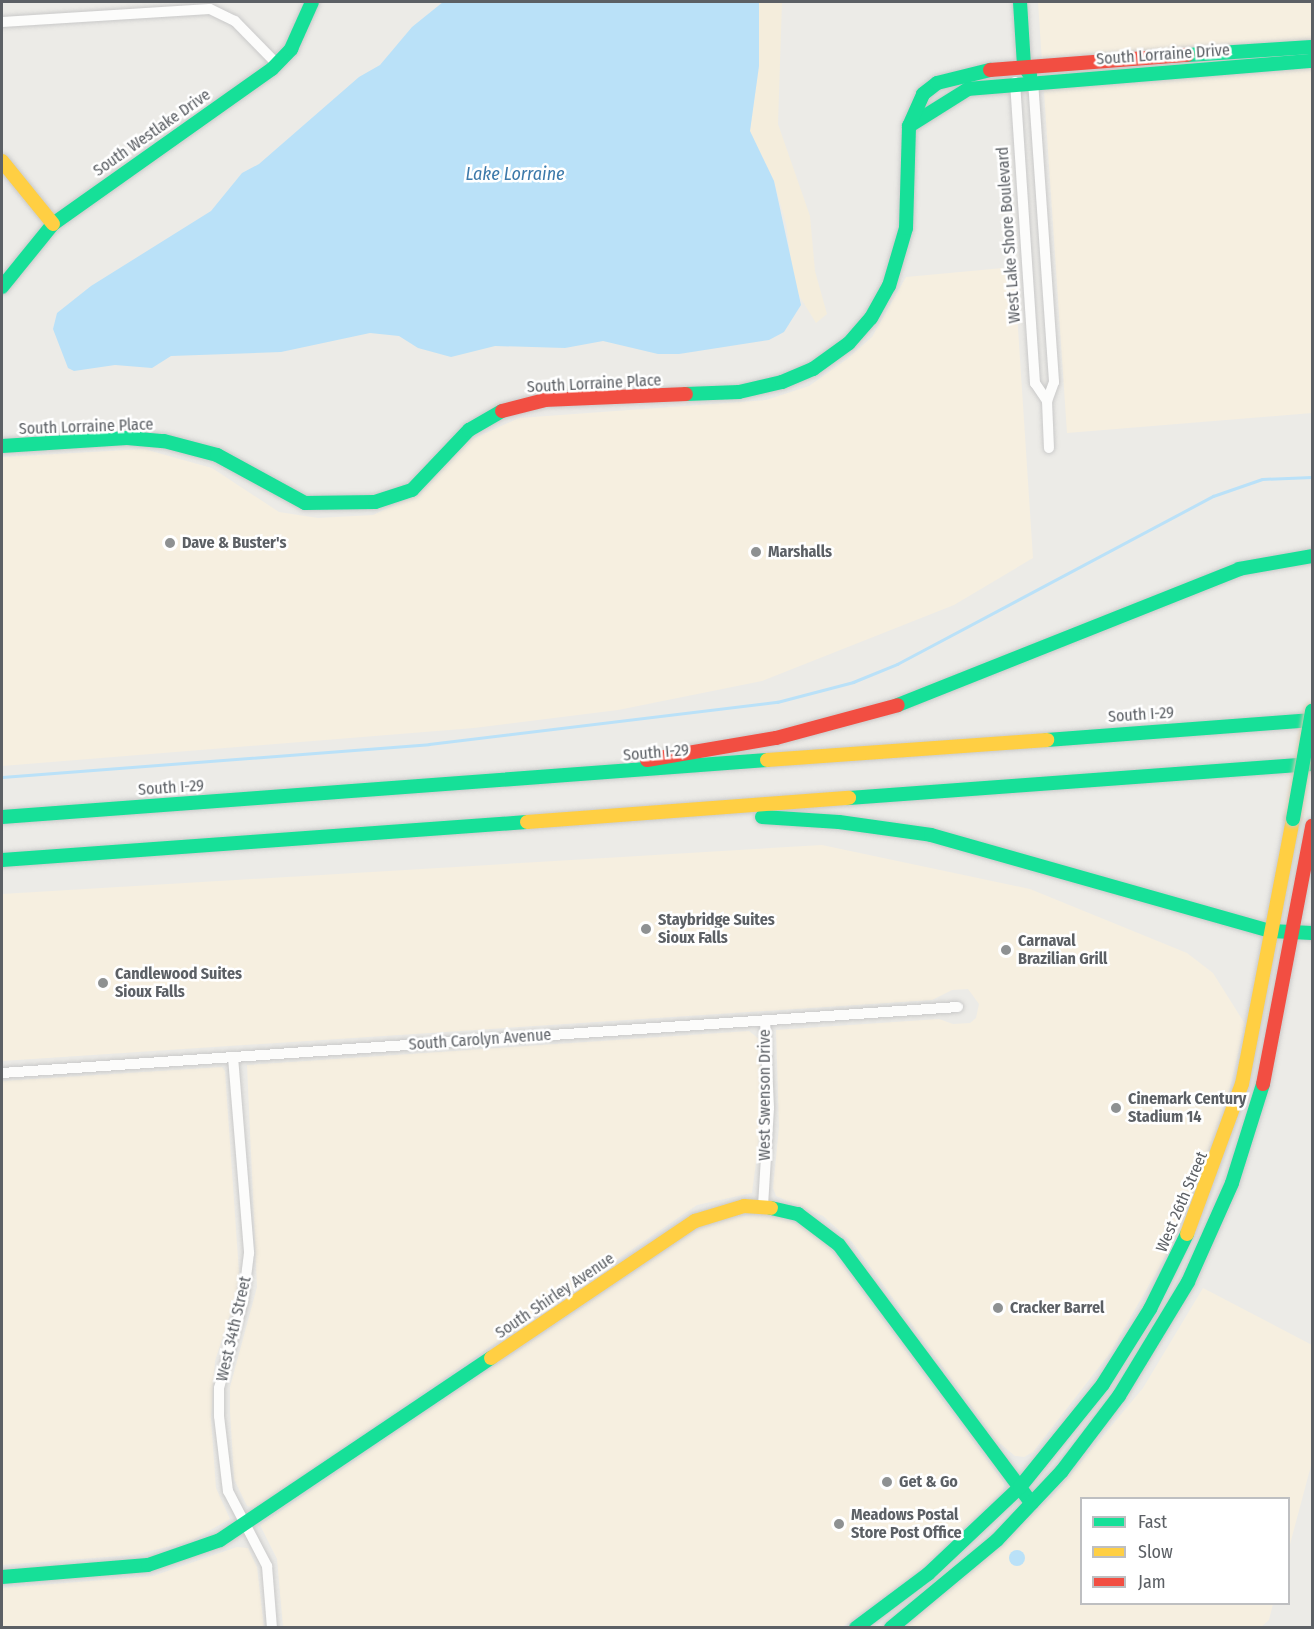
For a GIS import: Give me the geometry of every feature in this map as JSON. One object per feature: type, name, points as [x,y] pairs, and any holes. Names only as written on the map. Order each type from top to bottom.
[{"type":"main road","name":"South Westlake Drive","points":[[2,287],[53,224],[277,64],[303,29],[312,2]]},
{"type":"main road","name":"West Lake Shore Boulevard","points":[[1020,2],[1024,66],[1033,81]]},
{"type":"main road","name":"South Lorraine Drive","points":[[1024,66],[1312,47]]},
{"type":"main road","name":"South Lorraine Drive","points":[[1015,82],[1312,61]]},
{"type":"main road","points":[[909,126],[968,89],[1015,82],[1024,66]]},
{"type":"main road","name":"South Lorraine Place","points":[[2,446],[127,438],[171,442],[217,455],[304,503],[375,502],[412,490],[469,430],[509,407],[545,400],[739,392],[782,382],[813,369],[849,342],[871,318],[889,286],[906,228],[909,126],[923,94],[937,83],[975,72],[1024,66]]},
{"type":"main road","points":[[2,161],[53,224]]},
{"type":"main road","points":[[597,774],[665,755],[776,738],[881,712],[1229,573],[1269,561],[1312,556]]},
{"type":"main road","name":"West 26th Street","points":[[856,1628],[946,1558],[1020,1487],[1109,1375],[1150,1309],[1185,1241],[1224,1144],[1242,1084],[1312,711]]},
{"type":"main road","name":"South I-29","points":[[2,817],[1312,720]]},
{"type":"main road","points":[[2,860],[1312,764]]},
{"type":"main road","points":[[642,814],[806,819],[931,835],[1271,931],[1312,933]]},
{"type":"main road","points":[[891,1628],[963,1571],[1031,1503],[1119,1396],[1168,1319],[1203,1249],[1244,1150],[1262,1090],[1312,826]]},
{"type":"main road","name":"South Shirley Avenue","points":[[2,1577],[151,1565],[192,1553],[245,1527],[695,1221],[714,1213],[763,1206],[798,1214],[839,1245],[1031,1503]]},
{"type":"street","points":[[2,22],[165,6],[223,12],[277,64]]},
{"type":"street","name":"West Lake Shore Boulevard","points":[[1033,81],[1054,382],[1047,401],[1049,448]]},
{"type":"street","name":"West Lake Shore Boulevard","points":[[1015,82],[1035,382],[1047,401]]},
{"type":"street","name":"South Carolyn Avenue","points":[[2,1073],[958,1007]]},
{"type":"street","name":"West Swenson Drive","points":[[763,1206],[769,1108],[765,1020]]},
{"type":"street","name":"West 34th Street","points":[[233,1057],[249,1253],[243,1301],[219,1388],[219,1416],[226,1483],[245,1527],[267,1566],[272,1628]]},
{"type":"shaded area","points":[[1038,2],[1312,2],[1312,413],[1067,433]]},
{"type":"shaded area","points":[[1014,267],[1033,558],[954,605],[762,681],[618,710],[474,728],[2,766],[2,457],[144,449],[212,468],[279,512],[318,518],[373,515],[422,492],[466,442],[519,418],[766,400],[809,386],[847,359],[872,337],[906,277]]},
{"type":"shaded area","points":[[822,845],[1030,889],[1187,953],[1213,973],[1245,1024],[1222,1120],[1165,1257],[1110,1353],[1033,1452],[1024,1457],[1015,1456],[996,1440],[852,1242],[823,1216],[776,1196],[773,1188],[779,1127],[776,1030],[939,1019],[953,1024],[970,1023],[976,1018],[979,1004],[968,989],[952,990],[932,1000],[2,1061],[2,894]]},
{"type":"shaded area","points":[[749,1031],[759,1039],[762,1116],[752,1193],[697,1205],[254,1508],[247,1506],[234,1479],[230,1387],[257,1287],[247,1065]]},
{"type":"shaded area","points":[[222,1067],[225,1071],[239,1272],[237,1293],[215,1361],[211,1419],[216,1488],[230,1519],[191,1541],[134,1555],[2,1565],[2,1081]]},
{"type":"shaded area","points":[[762,1214],[784,1218],[810,1230],[827,1245],[1004,1483],[1003,1491],[923,1568],[842,1627],[283,1627],[277,1559],[260,1525],[699,1228],[722,1218]]},
{"type":"shaded area","points":[[1203,1288],[1312,1345],[1312,1462],[1290,1544],[1290,1497],[1080,1497],[1080,1605],[1273,1605],[1269,1620],[1261,1627],[904,1628],[1052,1497],[1143,1388]]},
{"type":"shaded area","points":[[237,1547],[248,1548],[257,1567],[264,1627],[2,1627],[2,1588],[153,1576]]},
{"type":"sand","points":[[759,2],[782,2],[778,124],[810,216],[815,271],[827,314],[816,323],[795,289],[786,224],[774,181],[750,131],[759,66]]},
{"type":"water","name":"Lake Lorraine","points":[[443,2],[759,2],[759,66],[750,131],[774,181],[801,305],[784,332],[769,340],[679,354],[658,354],[603,341],[565,348],[495,346],[451,357],[418,348],[399,336],[370,333],[281,352],[171,356],[152,368],[115,365],[74,371],[68,368],[53,329],[57,313],[91,286],[211,211],[242,173],[259,164],[359,77],[380,65],[412,27]]},
{"type":"water","points":[[1014,1550],[1020,1550],[1025,1558],[1023,1564],[1014,1566],[1009,1561],[1009,1555]]},
{"type":"waterway","points":[[2,777],[429,744],[777,702],[853,682],[897,664],[1213,496],[1262,479],[1312,477]]},
{"type":"traffic: fast","points":[[2,287],[53,224],[272,69],[291,49],[312,2]]},
{"type":"traffic: fast","points":[[1020,2],[1024,66],[1030,75]]},
{"type":"traffic: fast","points":[[1187,55],[1312,47]]},
{"type":"traffic: fast","points":[[909,126],[968,89],[1312,61]]},
{"type":"traffic: fast","points":[[686,394],[739,392],[782,382],[813,369],[849,343],[871,318],[889,286],[906,228],[909,126],[923,94],[937,83],[990,70]]},
{"type":"traffic: fast","points":[[2,446],[127,438],[164,441],[217,455],[305,503],[375,502],[412,490],[469,430],[502,411]]},
{"type":"traffic: fast","points":[[898,705],[1239,569],[1312,556]]},
{"type":"traffic: fast","points":[[1293,819],[1312,711]]},
{"type":"traffic: fast","points":[[1047,740],[1312,720]]},
{"type":"traffic: fast","points":[[2,817],[767,760]]},
{"type":"traffic: fast","points":[[849,798],[1312,764]]},
{"type":"traffic: fast","points":[[762,817],[839,822],[931,835],[1271,931],[1312,933]]},
{"type":"traffic: fast","points":[[2,860],[527,822]]},
{"type":"traffic: fast","points":[[891,1628],[997,1540],[1062,1471],[1119,1396],[1188,1282],[1232,1183],[1263,1084]]},
{"type":"traffic: fast","points":[[771,1208],[798,1214],[839,1245],[1031,1503]]},
{"type":"traffic: fast","points":[[856,1628],[928,1574],[1020,1487],[1103,1384],[1150,1309],[1187,1234]]},
{"type":"traffic: fast","points":[[2,1577],[148,1565],[220,1540],[491,1358]]},
{"type":"traffic: slow","points":[[2,161],[53,224]]},
{"type":"traffic: slow","points":[[767,760],[1047,740]]},
{"type":"traffic: slow","points":[[527,822],[849,798]]},
{"type":"traffic: slow","points":[[1187,1234],[1242,1084],[1293,819]]},
{"type":"traffic: slow","points":[[491,1358],[695,1221],[744,1206],[771,1208]]},
{"type":"traffic: jam","points":[[990,70],[1187,55]]},
{"type":"traffic: jam","points":[[502,411],[545,400],[686,394]]},
{"type":"traffic: jam","points":[[647,760],[776,738],[898,705]]},
{"type":"traffic: jam","points":[[1263,1084],[1312,826]]},
{"type":"place","name":"Dave & Buster's","points":[[170,543]]},
{"type":"place","name":"Marshalls","points":[[756,552]]},
{"type":"place","name":"Staybridge Suites Sioux Falls","points":[[646,929]]},
{"type":"place","name":"Carnaval Brazilian Grill","points":[[1006,950]]},
{"type":"place","name":"Candlewood Suites Sioux Falls","points":[[103,983]]},
{"type":"place","name":"Cinemark Century Stadium 14","points":[[1116,1108]]},
{"type":"place","name":"Cracker Barrel","points":[[998,1308]]},
{"type":"place","name":"Get & Go","points":[[887,1482]]},
{"type":"place","name":"Meadows Postal Store Post Office","points":[[839,1524]]}]
